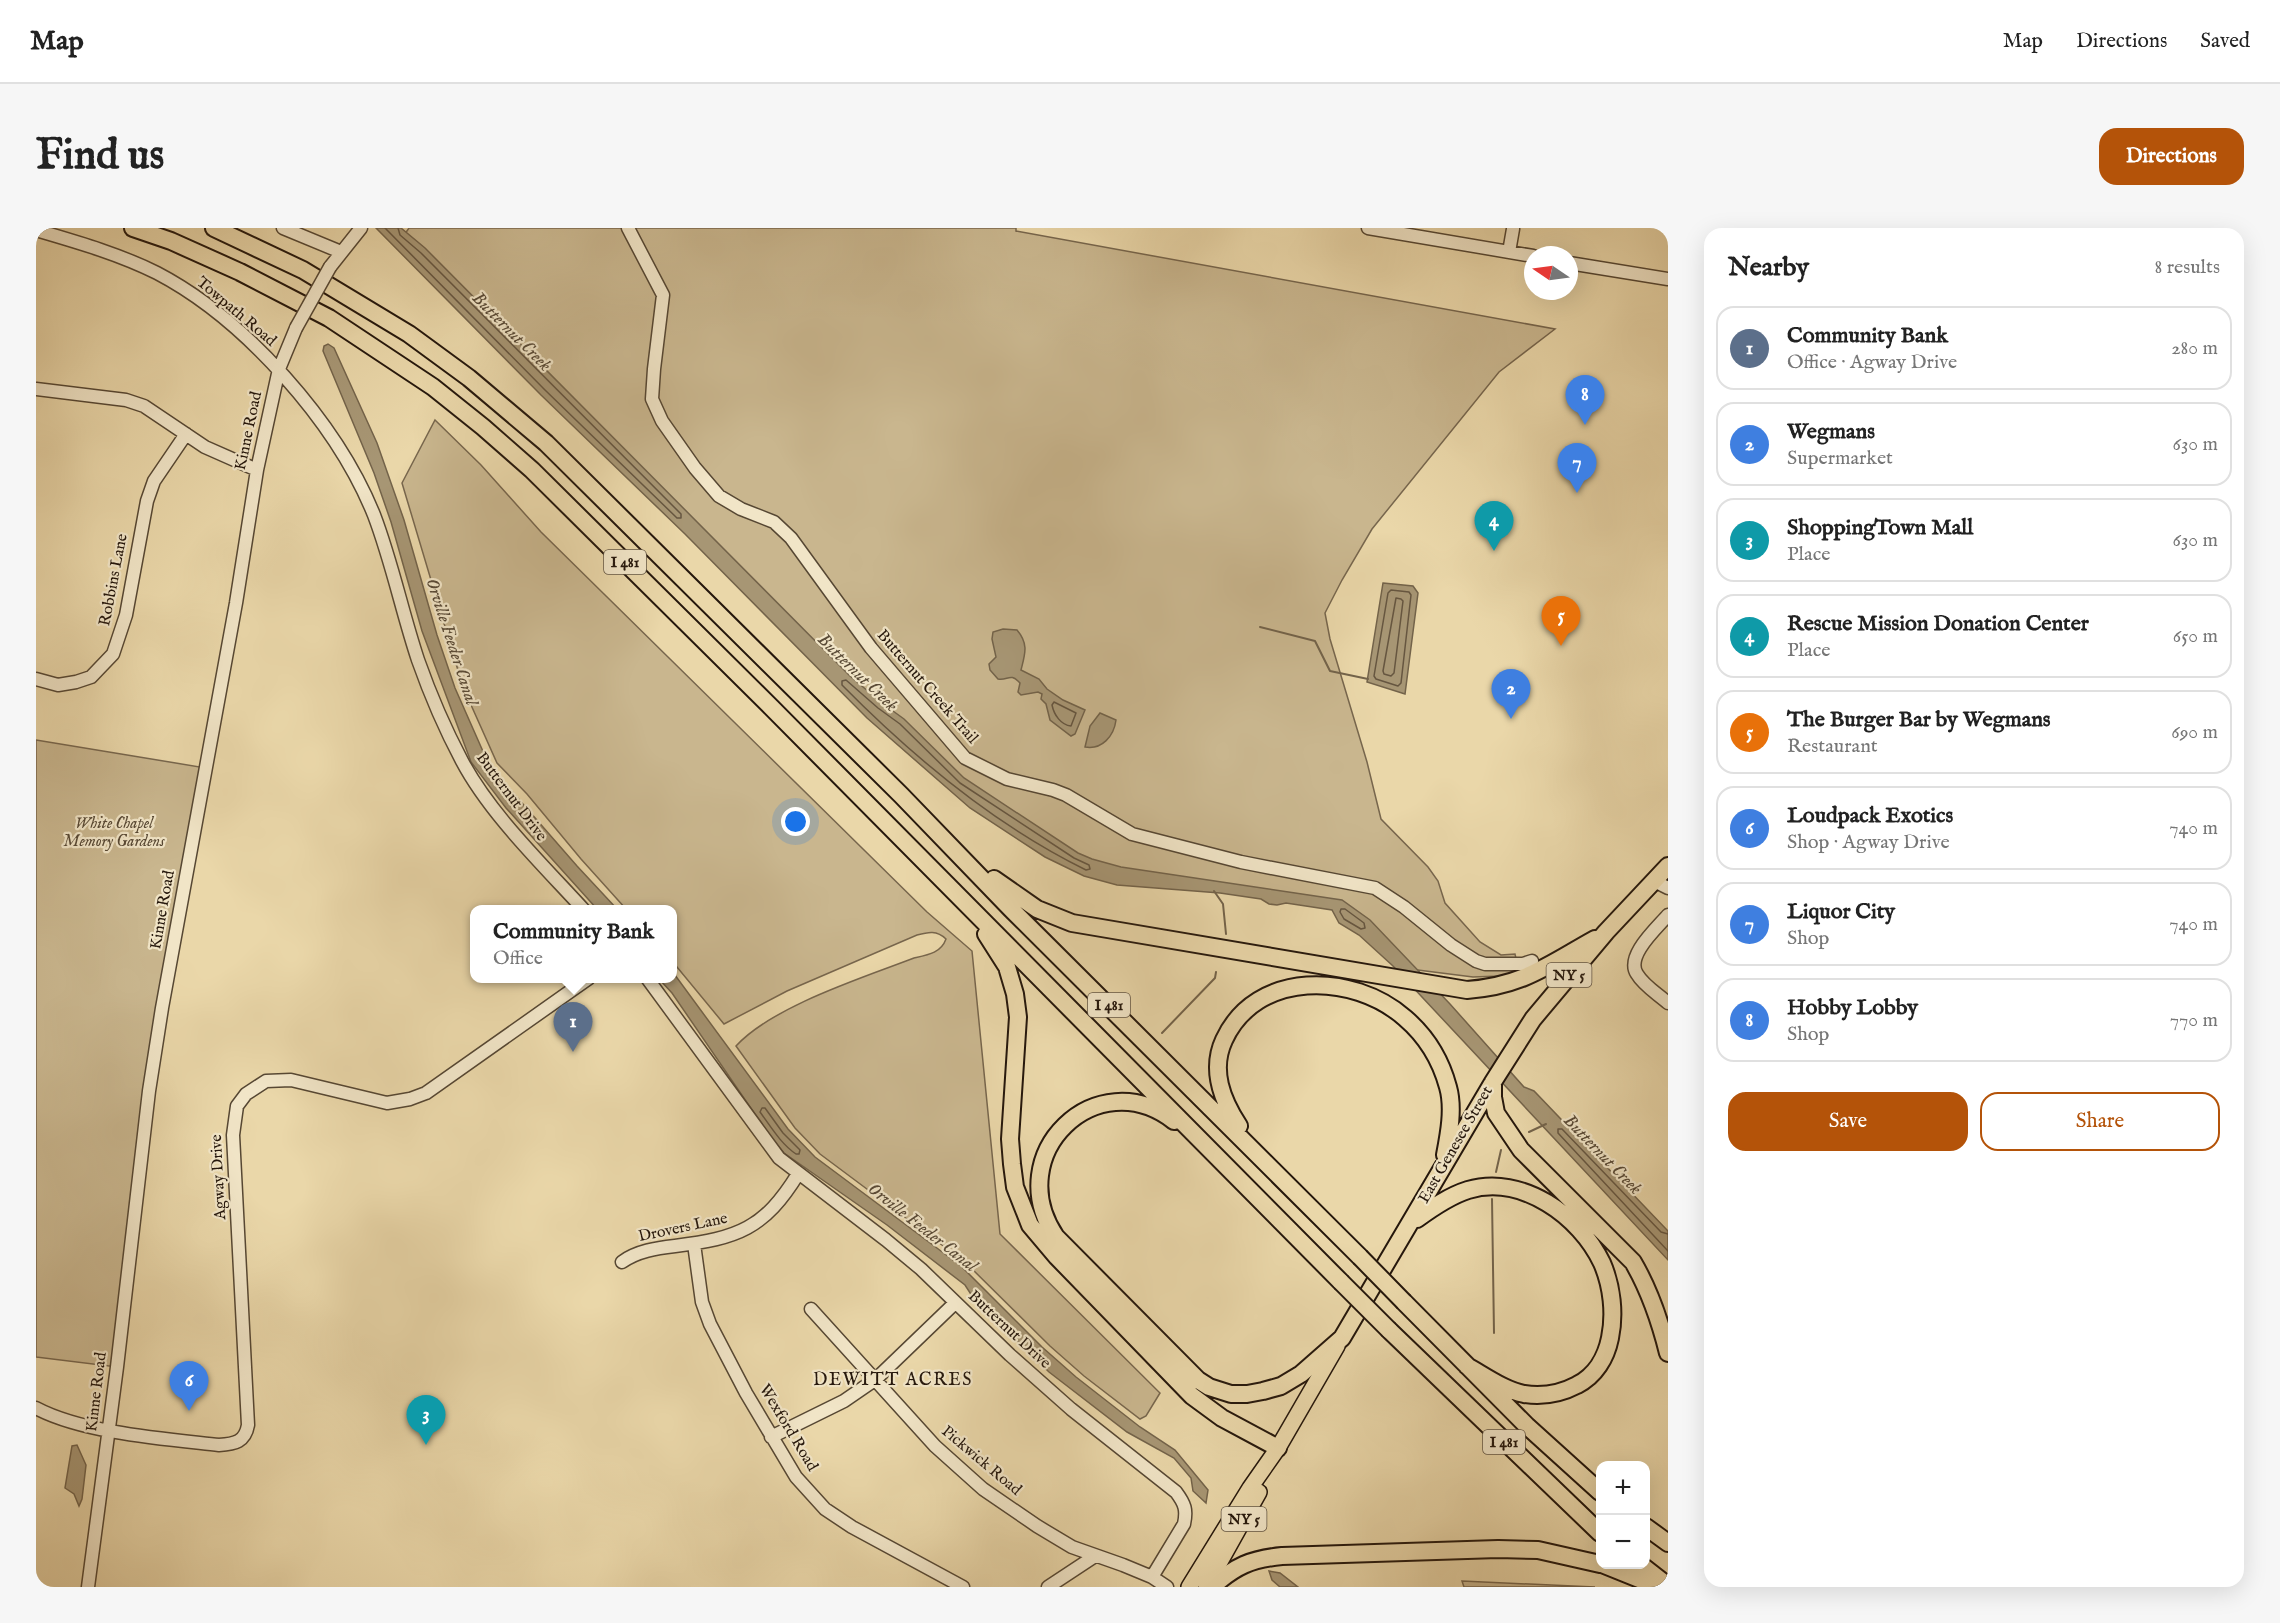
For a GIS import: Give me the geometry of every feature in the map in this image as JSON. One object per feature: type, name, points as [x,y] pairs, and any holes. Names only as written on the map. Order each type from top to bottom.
[{"type":"highway","name":"I 481","points":[[134,228],[171,241],[240,272],[330,318],[424,381],[475,420],[558,496],[1389,1330],[1596,1530]]},
{"type":"highway","name":"I 481","points":[[214,228],[303,270],[368,308],[409,334],[469,378],[522,422],[710,605],[1467,1366],[1596,1488]]},
{"type":"highway","points":[[961,856],[1023,901],[1072,923],[1449,988],[1467,990],[1512,983],[1536,973],[1606,932]]},
{"type":"highway","name":"East Genesee Street","points":[[1342,1338],[1493,1082],[1533,1019],[1606,932],[1661,884],[1668,866]]},
{"type":"highway","points":[[967,906],[1001,956],[1015,994],[1018,1017],[1010,1139],[1015,1187],[1030,1225],[1056,1257],[1192,1396],[1222,1418],[1278,1448]]},
{"type":"highway","points":[[1258,1154],[1231,1114],[1220,1089],[1218,1067],[1221,1046],[1242,1011],[1256,1000],[1285,988],[1323,986],[1345,989],[1389,1006],[1418,1030],[1430,1047],[1442,1067],[1451,1103],[1442,1168]]},
{"type":"highway","points":[[1493,1082],[1496,1113],[1521,1150],[1633,1262],[1659,1316],[1668,1353]]},
{"type":"highway","points":[[1210,1150],[1154,1108],[1121,1102],[1091,1108],[1068,1122],[1045,1153],[1038,1181],[1042,1212],[1065,1247],[1182,1367],[1209,1387],[1231,1394],[1247,1394],[1281,1386],[1300,1374],[1342,1338]]},
{"type":"highway","points":[[1411,1223],[1437,1204],[1468,1190],[1489,1186],[1511,1189],[1547,1203],[1569,1220],[1592,1246],[1602,1262],[1611,1292],[1612,1331],[1608,1350],[1599,1367],[1583,1382],[1556,1394],[1540,1396],[1522,1394],[1508,1389],[1467,1366]]},
{"type":"highway","points":[[1650,1530],[1668,1543]]},
{"type":"highway","points":[[1212,1587],[1244,1563],[1260,1558],[1282,1556],[1498,1549],[1539,1550],[1596,1563]]},
{"type":"highway","points":[[1614,1569],[1659,1587]]},
{"type":"highway","points":[[1646,1569],[1668,1586]]},
{"type":"main road","name":"East Genesee Street","points":[[1189,1587],[1250,1488],[1278,1448],[1342,1338]]},
{"type":"main road","name":"East Genesee Street","points":[[1206,1587],[1258,1493],[1278,1448]]},
{"type":"street","points":[[283,228],[345,247]]},
{"type":"street","name":"Kinne Road","points":[[88,1587],[109,1430],[148,1091],[238,592],[257,470],[279,369],[296,328],[330,267],[361,228]]},
{"type":"street","name":"Butternut Creek Trail","points":[[628,228],[663,295],[664,303],[652,399],[662,420],[695,468],[719,496],[774,522],[791,538],[870,648],[965,758],[1007,779],[1066,795],[1132,834],[1241,862],[1375,888],[1476,961],[1485,964],[1523,964],[1532,961]]},
{"type":"street","points":[[1368,228],[1524,254]]},
{"type":"street","points":[[1509,252],[1513,229]]},
{"type":"street","name":"Towpath Road","points":[[36,230],[119,256],[169,280],[200,300],[279,369]]},
{"type":"street","points":[[1578,264],[1668,279]]},
{"type":"street","name":"Butternut Drive","points":[[279,369],[313,411],[332,440],[354,474],[373,513],[389,558],[418,659],[462,761],[491,804],[580,905]]},
{"type":"street","points":[[36,389],[126,400],[144,406],[186,434],[230,459],[257,470]]},
{"type":"street","name":"Robbins Lane","points":[[36,679],[57,685],[76,682],[91,677],[113,654],[126,615],[147,501],[154,481],[186,434]]},
{"type":"street","points":[[1668,915],[1638,952],[1633,964],[1636,974],[1668,1003]]},
{"type":"street","name":"Agway Drive","points":[[109,1430],[219,1445],[232,1444],[246,1435],[248,1425],[242,1281],[233,1135],[237,1106],[246,1094],[266,1081],[278,1079],[387,1102],[410,1099],[426,1093],[582,983]]},
{"type":"street","name":"Butternut Drive","points":[[650,983],[769,1147],[798,1174],[921,1269],[1010,1356],[1071,1409],[1176,1492],[1185,1504],[1184,1524],[1152,1577]]},
{"type":"street","name":"Drovers Lane","points":[[622,1262],[635,1254],[658,1248],[694,1244],[742,1232],[765,1218],[790,1188],[798,1174]]},
{"type":"street","name":"Wexford Road","points":[[694,1244],[702,1302],[710,1324],[771,1437],[796,1477],[825,1509],[852,1527],[963,1587]]},
{"type":"street","points":[[771,1437],[844,1401],[876,1379],[955,1303]]},
{"type":"street","name":"Pickwick Road","points":[[811,1309],[935,1446],[983,1489],[1072,1547],[1152,1577],[1167,1587]]},
{"type":"street","points":[[36,1408],[61,1419],[109,1430]]},
{"type":"street","points":[[1048,1587],[1095,1556]]},
{"type":"green space","points":[[409,228],[1016,228],[1016,231],[1555,329],[1499,372],[1372,529],[1325,613],[1330,639],[1367,762],[1381,819],[1428,867],[1438,881],[1445,903],[1480,942],[1501,955],[1515,954],[1519,972],[1500,976],[1473,977],[1402,968],[1328,903],[1093,868],[976,800],[400,241]]},
{"type":"green space","points":[[435,420],[481,465],[541,532],[927,912],[972,951],[1000,1234],[1160,1393],[1146,1416],[1140,1419],[1084,1376],[1050,1346],[966,1263],[820,1154],[795,1128],[736,1046],[772,1018],[795,1006],[845,984],[933,953],[944,944],[946,939],[932,932],[917,935],[787,991],[724,1024],[677,967],[677,905],[622,905],[527,794],[497,763],[463,687],[402,483]]},
{"type":"green space","name":"White Chapel Memory Gardens","points":[[36,740],[206,768],[162,1008],[117,1367],[36,1357]]},
{"type":"green space","points":[[1462,1581],[1595,1587],[1464,1587]]},
{"type":"water","points":[[376,228],[401,228],[425,248],[850,676],[904,719],[964,778],[1078,853],[1092,859],[1121,867],[1342,900],[1370,920],[1450,1004],[1524,1087],[1534,1091],[1668,1231],[1668,1260],[1393,966],[1359,935],[1339,923],[1332,910],[1286,903],[1269,904],[1261,899],[1220,893],[1117,885],[1084,876],[1045,857],[970,808],[867,718]]},
{"type":"water","points":[[328,344],[334,348],[377,443],[404,520],[437,635],[455,688],[489,765],[613,905],[593,905],[506,808],[471,762],[422,631],[391,522],[374,473],[323,351],[324,346]]},
{"type":"water","points":[[1383,583],[1413,586],[1418,593],[1405,694],[1367,682]]},
{"type":"water","points":[[1003,629],[1017,630],[1021,635],[1025,645],[1025,654],[1021,670],[1039,679],[1047,689],[1063,700],[1085,710],[1075,734],[1071,736],[1050,720],[1046,704],[1041,699],[1042,694],[1038,692],[1021,695],[1018,692],[1020,683],[1017,680],[1011,677],[998,679],[990,670],[989,664],[996,657],[992,639],[993,632]]},
{"type":"water","points":[[1100,713],[1116,720],[1113,731],[1102,744],[1085,747],[1090,726]]},
{"type":"water","points":[[677,978],[788,1129],[815,1157],[961,1266],[1042,1347],[1076,1377],[1140,1427],[1175,1450],[1208,1490],[1206,1503],[1193,1491],[1191,1478],[1174,1458],[1127,1432],[1049,1372],[974,1299],[965,1285],[887,1225],[784,1153],[772,1139],[672,993],[663,983],[677,983]]},
{"type":"water","points":[[77,1445],[86,1465],[79,1506],[74,1494],[65,1488],[72,1446]]},
{"type":"water","points":[[1269,1571],[1280,1573],[1298,1587],[1280,1587],[1272,1580]]},
{"type":"waterway","points":[[1260,627],[1315,641],[1330,671],[1368,679]]},
{"type":"waterway","points":[[1214,891],[1223,904],[1226,934]]},
{"type":"waterway","points":[[1162,1033],[1215,978],[1216,972]]},
{"type":"waterway","points":[[1529,1132],[1546,1124]]},
{"type":"waterway","points":[[1496,1172],[1501,1150]]},
{"type":"waterway","points":[[1492,1199],[1494,1333]]},
{"type":"place","name":"Hobby Lobby","points":[[1585,425]]},
{"type":"place","name":"Liquor City","points":[[1577,493]]},
{"type":"place","name":"Rescue Mission Donation Center","points":[[1494,551]]},
{"type":"place","name":"The Burger Bar by Wegmans","points":[[1561,646]]},
{"type":"place","name":"Wegmans","points":[[1511,719]]},
{"type":"place","name":"Community Bank","points":[[573,1052]]},
{"type":"place","name":"Loudpack Exotics","points":[[189,1411]]},
{"type":"place","name":"ShoppingTown Mall","points":[[426,1445]]},
{"type":"district","name":"DEWITT ACRES","points":[[893,1380]]},
{"type":"water label","name":"Butternut Creek","points":[[511,332]]},
{"type":"water label","name":"Orville Feeder Canal","points":[[451,642]]},
{"type":"water label","name":"Butternut Creek","points":[[857,673]]},
{"type":"water label","name":"Butternut Creek","points":[[1602,1155]]},
{"type":"water label","name":"Orville Feeder Canal","points":[[922,1228]]}]
